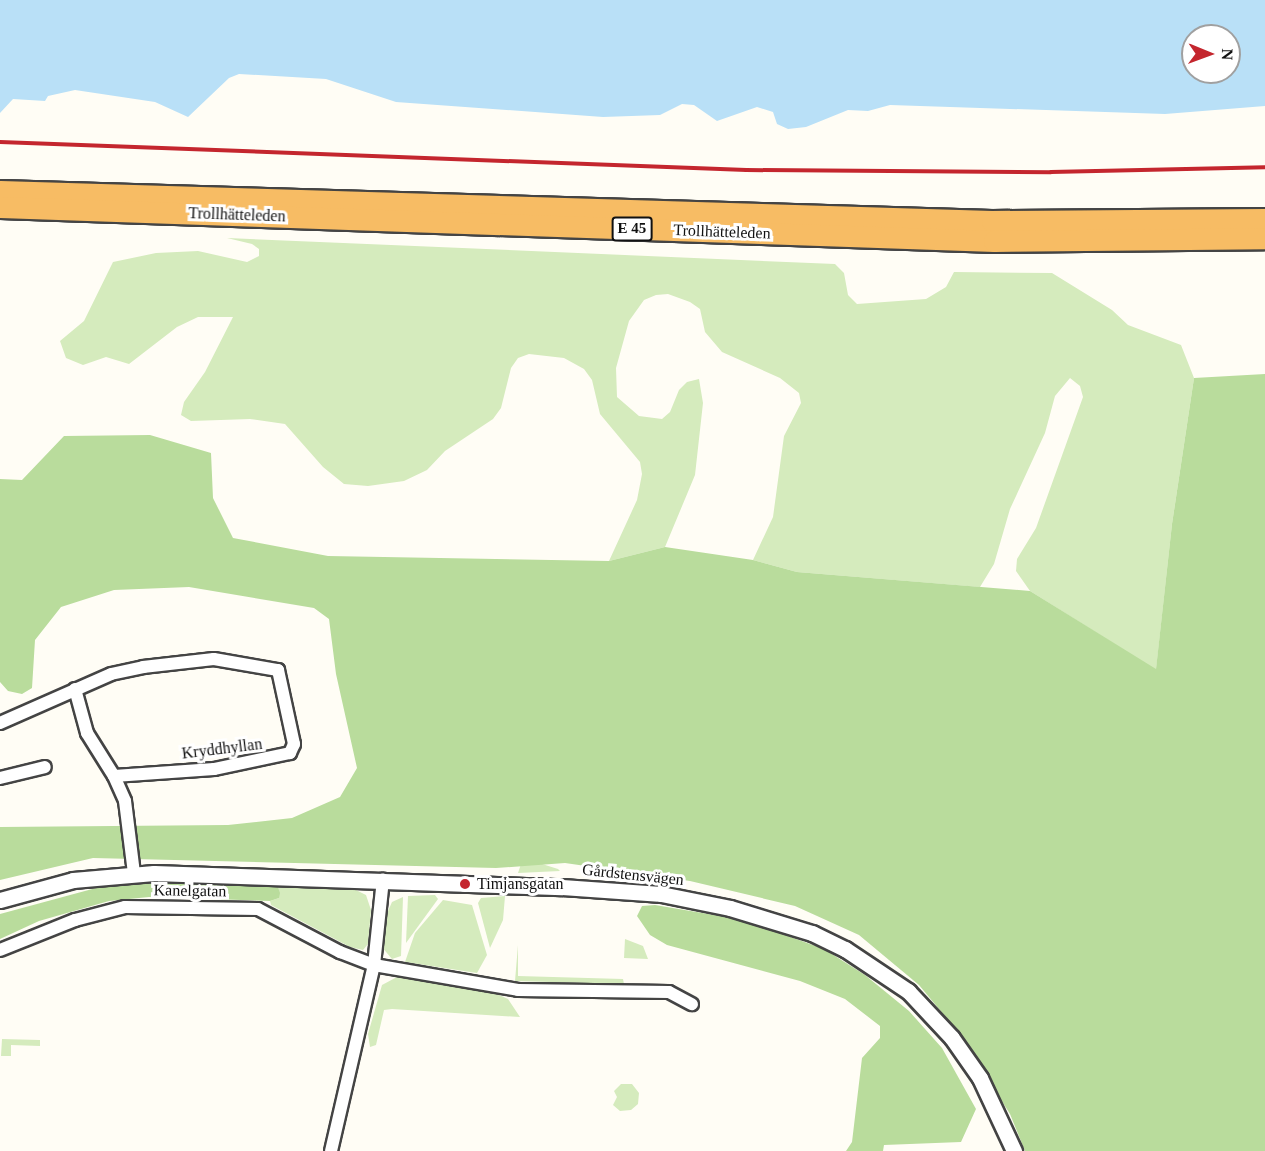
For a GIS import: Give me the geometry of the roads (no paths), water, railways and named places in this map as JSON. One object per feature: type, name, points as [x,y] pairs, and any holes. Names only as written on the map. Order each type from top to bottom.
[{"type":"highway","name":"Trollhätteleden","points":[[0,190],[992,221],[1265,219]]},
{"type":"highway","name":"Trollhätteleden","points":[[0,207],[994,241],[1265,238]]},
{"type":"street","name":"Kryddhyllan","points":[[0,723],[111,674],[188,660],[214,659],[272,668],[281,677],[294,744],[290,753],[214,769],[114,776]]},
{"type":"street","points":[[75,689],[87,734],[114,776],[127,811],[134,873]]},
{"type":"street","points":[[0,778],[45,767]]},
{"type":"street","name":"Gårdstensvägen","points":[[0,900],[73,880],[134,873],[383,879],[661,894],[730,908],[812,933],[878,969],[930,1012],[980,1078],[1014,1151]]},
{"type":"street","points":[[331,1151],[374,965],[383,879]]},
{"type":"street","name":"Kanelgatan","points":[[0,950],[75,920],[125,907],[258,909],[340,952],[374,965],[518,990],[669,992],[692,1004]]},
{"type":"water","points":[[0,0],[1265,0],[1265,106],[1165,114],[890,105],[868,111],[848,110],[806,127],[788,129],[777,124],[773,112],[757,107],[717,121],[694,105],[682,104],[660,115],[603,117],[396,102],[326,79],[239,74],[229,78],[188,117],[155,102],[75,90],[48,96],[45,101],[13,99],[0,113]]},
{"type":"railway","points":[[0,142],[746,170],[1051,172],[1265,167]]},
{"type":"place","name":"Timjansgatan","points":[[465,884]]}]
